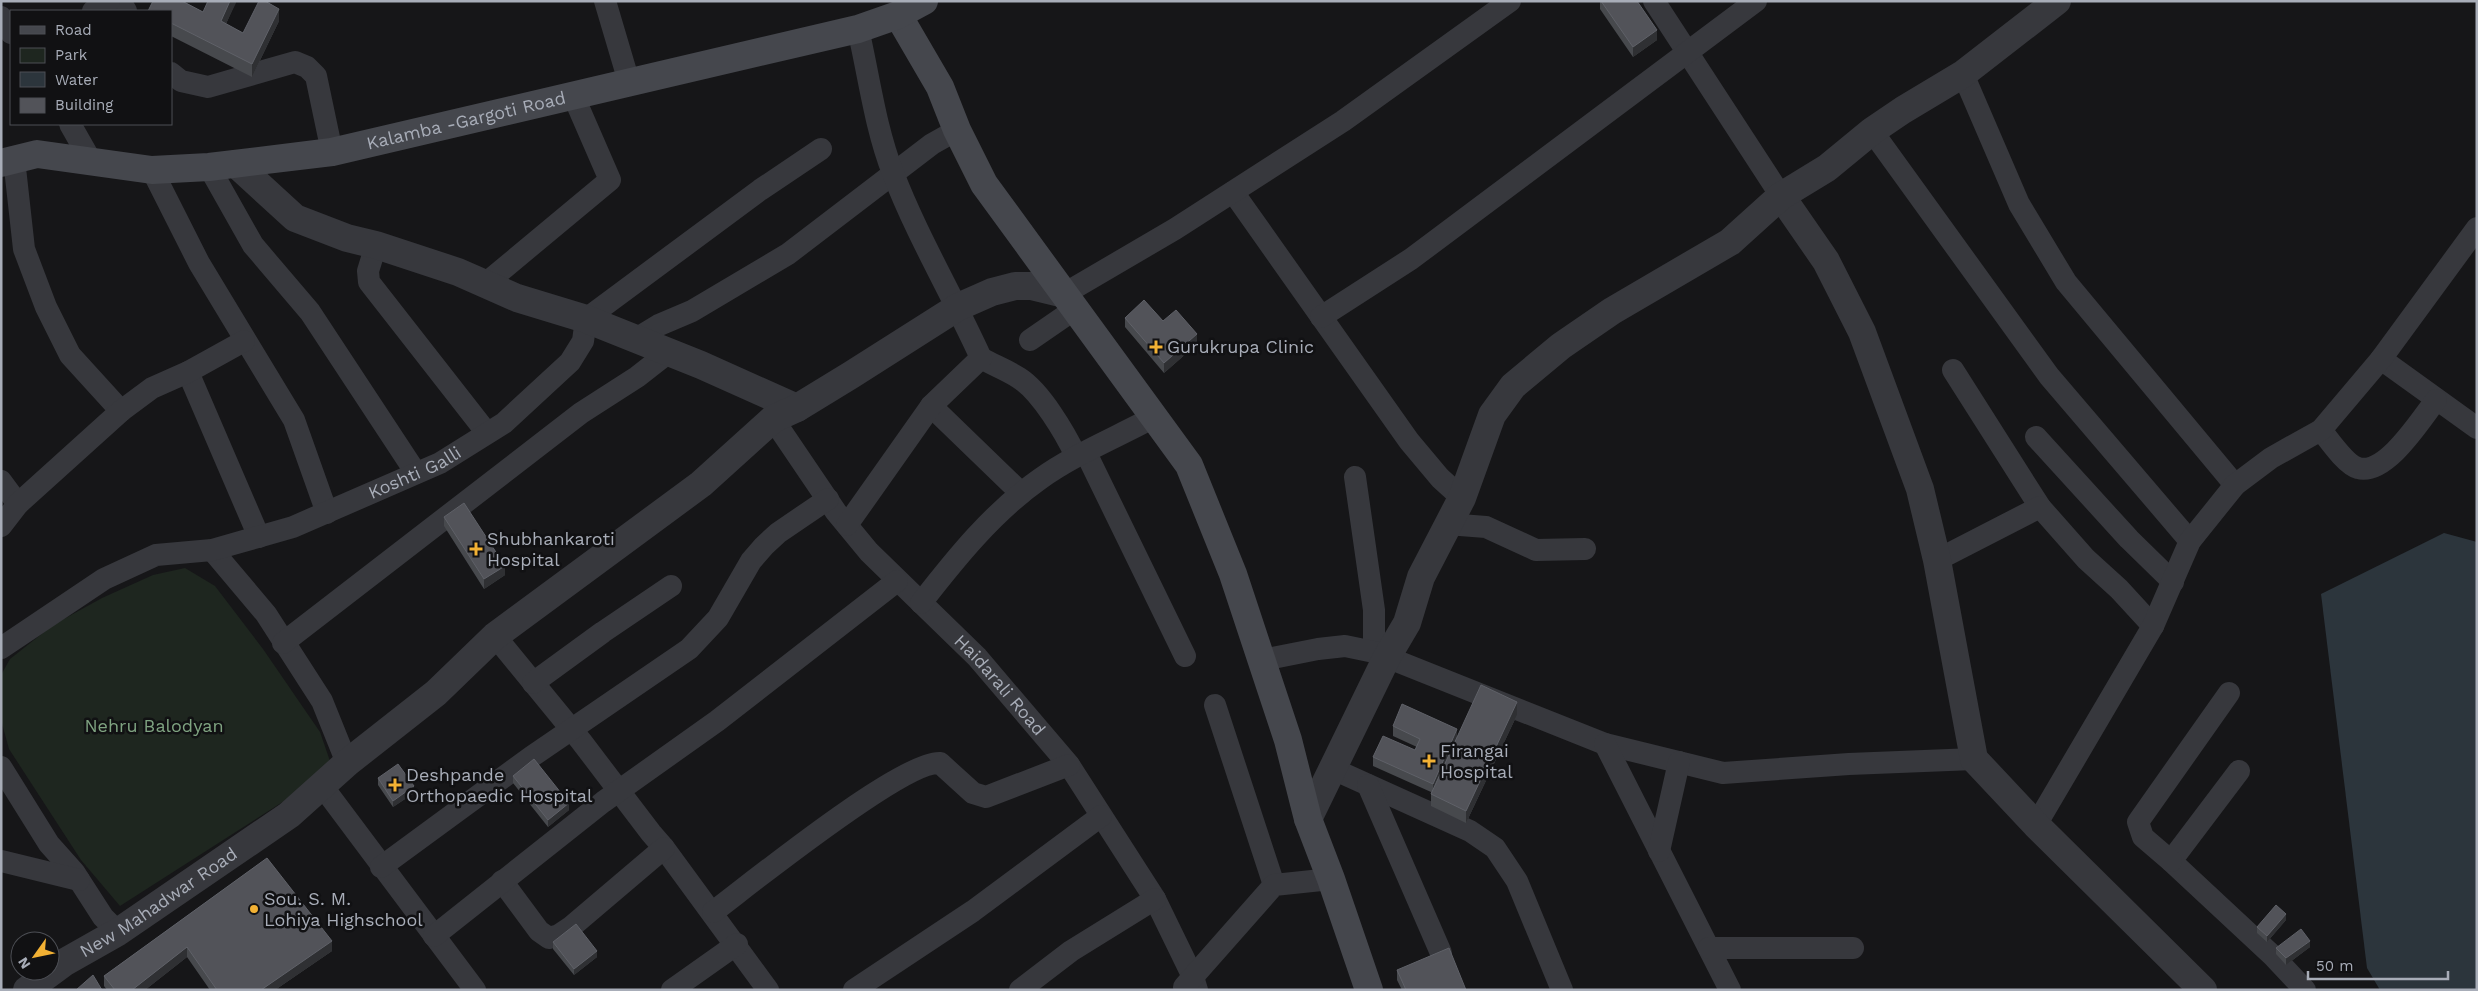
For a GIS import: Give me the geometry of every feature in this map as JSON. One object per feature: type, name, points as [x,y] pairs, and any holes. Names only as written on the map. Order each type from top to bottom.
[{"type":"main road","name":"Kalamba -Gargoti Road","points":[[8,161],[37,154],[152,170],[209,167],[332,152],[858,29],[898,15],[924,1]]},
{"type":"main road","points":[[898,15],[940,87],[957,130],[984,184],[1190,465],[1233,574],[1288,740],[1308,819],[1331,879],[1369,990]]},
{"type":"street","points":[[95,10],[109,1]]},
{"type":"street","points":[[604,1],[629,82]]},
{"type":"street","points":[[1030,340],[1070,302],[1233,192],[1343,121],[1510,1]]},
{"type":"street","points":[[1654,1],[1781,196],[1826,261],[1862,332],[1920,489],[1937,560],[1974,759],[2036,825],[2203,990]]},
{"type":"street","points":[[1321,317],[1411,259],[1756,1]]},
{"type":"street","points":[[1308,819],[1334,769],[1381,654],[1407,623],[1421,577],[1462,498],[1492,415],[1513,386],[1561,346],[1612,311],[1730,242],[1781,196],[1827,168],[1872,131],[1963,74],[2057,1]]},
{"type":"street","points":[[1,17],[10,31]]},
{"type":"street","points":[[858,29],[893,173],[934,262],[958,307],[980,358],[1020,379],[1041,400],[1081,455],[1185,656]]},
{"type":"street","points":[[172,74],[181,81],[208,86],[294,62],[307,67],[316,76],[332,152]]},
{"type":"street","points":[[1963,74],[2019,204],[2066,282],[2235,486]]},
{"type":"street","points":[[485,284],[610,180],[573,95]]},
{"type":"street","points":[[71,125],[91,162]]},
{"type":"street","points":[[636,339],[659,325],[692,311],[788,254],[932,144],[957,130]]},
{"type":"street","points":[[1872,131],[2049,376],[2190,541]]},
{"type":"street","points":[[586,319],[760,190],[820,149]]},
{"type":"street","points":[[8,161],[24,249],[46,307],[70,355],[121,411]]},
{"type":"street","points":[[236,164],[295,218],[347,238],[376,245],[458,272],[517,298],[586,319],[669,352],[785,413]]},
{"type":"street","points":[[209,167],[253,245],[310,312],[416,473]]},
{"type":"street","points":[[152,170],[199,264],[244,341],[294,420],[327,513]]},
{"type":"street","points":[[1233,192],[1410,441],[1440,478],[1462,498]]},
{"type":"street","points":[[2036,825],[2152,626],[2190,541],[2235,486],[2271,458],[2321,430],[2381,359],[2477,228]]},
{"type":"street","points":[[376,245],[368,271],[369,282],[487,433]]},
{"type":"street","name":"New Mahadwar Road","points":[[27,990],[64,962],[118,932],[288,815],[323,787],[347,763],[436,693],[495,636],[701,484],[785,413],[912,338],[958,307],[992,292],[1016,286],[1031,286],[1070,302]]},
{"type":"street","name":"Koshti Galli","points":[[1,648],[104,579],[156,555],[212,550],[294,527],[440,462],[504,423],[570,362],[583,341],[586,319]]},
{"type":"street","points":[[1,526],[18,504],[121,411],[152,388],[188,372],[244,341]]},
{"type":"street","points":[[282,642],[581,413],[637,377],[669,352]]},
{"type":"street","points":[[847,525],[931,406],[980,358]]},
{"type":"street","points":[[2381,359],[2477,428]]},
{"type":"street","points":[[1954,370],[2040,507],[2086,559],[2119,589],[2152,626]]},
{"type":"street","points":[[188,372],[259,537]]},
{"type":"street","points":[[2321,430],[2344,457],[2358,468],[2373,468],[2386,461],[2436,400]]},
{"type":"street","points":[[931,406],[1021,493]]},
{"type":"street","name":"Haidarali Road","points":[[785,413],[828,499],[847,525],[897,581],[977,657],[1069,765],[1155,899],[1191,986]]},
{"type":"street","points":[[922,603],[954,560],[1021,493],[1081,455],[1154,417]]},
{"type":"street","points":[[2036,437],[2129,539],[2173,582]]},
{"type":"street","points":[[1355,477],[1381,654]]},
{"type":"street","points":[[1,481],[18,504]]},
{"type":"street","points":[[381,867],[689,649],[718,618],[751,561],[764,546],[778,533],[828,499]]},
{"type":"street","points":[[1937,560],[2040,507]]},
{"type":"street","points":[[1447,524],[1486,527],[1536,550],[1585,549]]},
{"type":"street","points":[[212,550],[266,614],[282,642],[322,701],[347,763]]},
{"type":"street","points":[[434,936],[502,881],[789,666],[897,581]]},
{"type":"street","points":[[533,683],[670,586]]},
{"type":"street","points":[[495,636],[572,730],[664,848],[737,944],[768,990]]},
{"type":"street","points":[[1262,660],[1318,648],[1345,646],[1381,654],[1605,744],[1723,773],[1849,764],[1974,759]]},
{"type":"street","points":[[2228,693],[2138,822],[2144,837],[2273,956],[2305,990]]},
{"type":"street","points":[[1215,705],[1274,885]]},
{"type":"street","points":[[1605,744],[1730,990]]},
{"type":"street","points":[[1660,851],[1679,762]]},
{"type":"street","points":[[712,912],[866,799],[921,766],[940,763],[973,793],[986,797],[1069,765]]},
{"type":"street","points":[[1,767],[49,844],[79,880],[103,917],[118,932]]},
{"type":"street","points":[[1334,769],[1470,831],[1495,848],[1517,882],[1562,990]]},
{"type":"street","points":[[2171,861],[2238,771]]},
{"type":"street","points":[[1368,785],[1441,953]]},
{"type":"street","points":[[323,787],[381,867],[475,990]]},
{"type":"street","points":[[854,990],[973,911],[1101,816]]},
{"type":"street","points":[[502,881],[539,931],[549,938],[559,935],[571,927],[664,848]]},
{"type":"street","points":[[1,861],[79,880]]},
{"type":"street","points":[[1191,986],[1274,885],[1331,879]]},
{"type":"street","points":[[1020,990],[1071,951],[1155,899]]},
{"type":"street","points":[[672,990],[737,944]]},
{"type":"street","points":[[1708,948],[1853,948]]},
{"type":"green space","name":"Nehru Balodyan","points":[[185,568],[215,586],[263,649],[320,732],[331,764],[284,801],[120,906],[81,860],[9,749],[1,720],[1,675],[10,659],[53,625],[102,598],[153,575]]},
{"type":"water","points":[[2444,533],[2477,542],[2477,990],[2380,990],[2367,968],[2321,594]]},
{"type":"building","points":[[153,1],[182,1],[203,12],[208,1],[230,1],[221,21],[243,33],[259,1],[265,1],[279,9],[252,64],[172,24],[172,10],[148,10]]},
{"type":"building","points":[[1601,1],[1637,1],[1657,30],[1633,47]]},
{"type":"building","points":[[1144,300],[1163,321],[1176,310],[1197,334],[1164,363],[1125,318]]},
{"type":"building","points":[[464,503],[505,566],[484,579],[444,517]]},
{"type":"building","points":[[1481,685],[1517,702],[1466,811],[1431,794]]},
{"type":"building","points":[[1402,704],[1457,729],[1433,784],[1373,757],[1383,736],[1415,750],[1420,739],[1393,726]]},
{"type":"building","points":[[534,759],[569,803],[548,820],[513,776]]},
{"type":"building","points":[[398,764],[414,786],[393,801],[378,778]]},
{"type":"building","name":"Sou. S. M. Lohiya Highschool","points":[[267,858],[332,941],[261,990],[217,990],[187,947],[132,990],[115,990],[104,976]]},
{"type":"building","points":[[2276,905],[2286,914],[2267,936],[2257,927]]},
{"type":"building","points":[[576,924],[597,951],[574,969],[553,942]]},
{"type":"building","points":[[2301,929],[2310,941],[2286,958],[2276,948]]},
{"type":"building","points":[[1449,948],[1466,990],[1406,990],[1397,970]]},
{"type":"building","points":[[93,975],[102,990],[76,990]]},
{"type":"place","name":"Gurukrupa Clinic","points":[[1156,347]]},
{"type":"place","name":"Shubhankaroti Hospital","points":[[476,549]]},
{"type":"place","name":"Firangai Hospital","points":[[1429,761]]},
{"type":"place","name":"Deshpande Orthopaedic Hospital","points":[[395,785]]},
{"type":"place","name":"Sou. S. M. Lohiya Highschool","points":[[254,909]]}]
